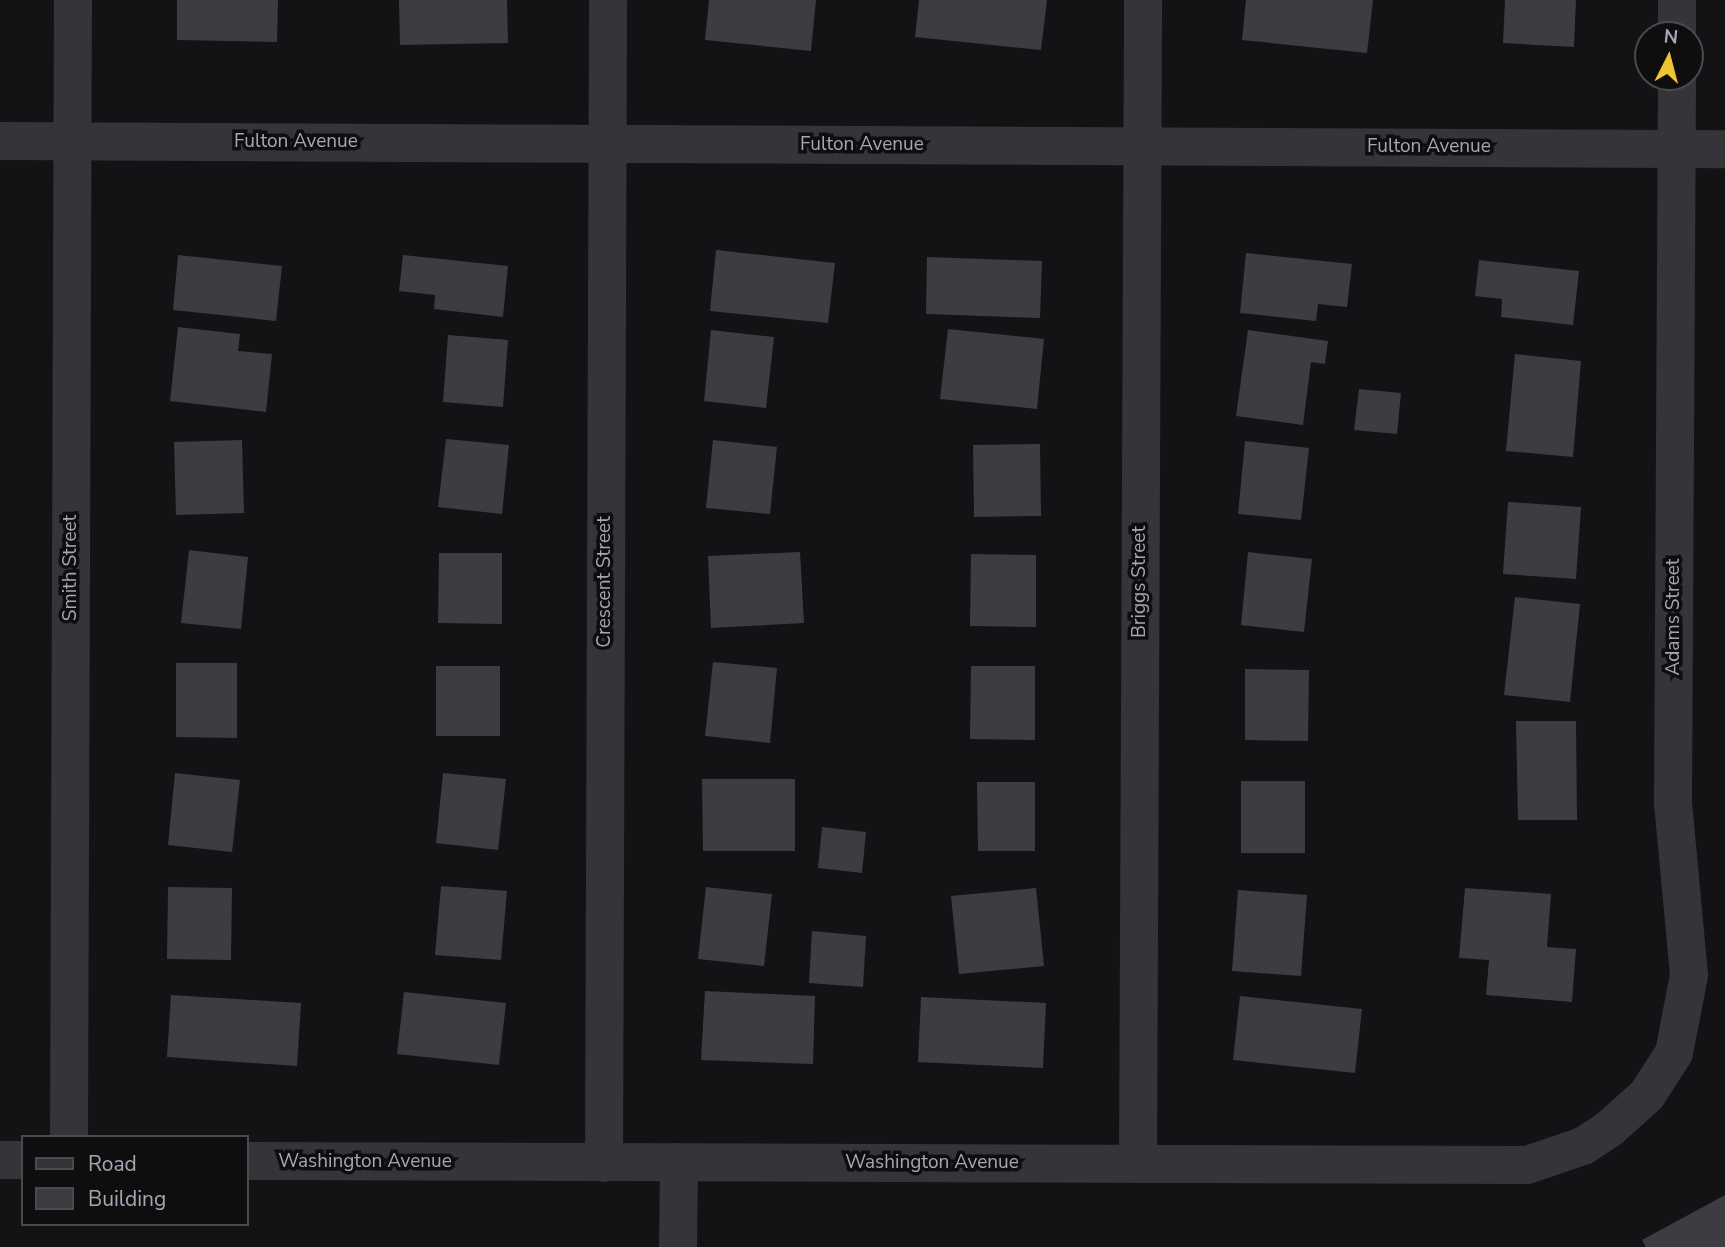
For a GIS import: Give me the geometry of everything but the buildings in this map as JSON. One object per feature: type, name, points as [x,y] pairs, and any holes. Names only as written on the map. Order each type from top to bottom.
[{"type":"street","name":"Smith Street","points":[[69,1135],[74,0]]},
{"type":"street","name":"Crescent Street","points":[[604,1163],[608,0]]},
{"type":"street","name":"Briggs Street","points":[[1138,1164],[1143,0]]},
{"type":"street","points":[[1677,0],[1677,21]]},
{"type":"street","name":"Adams Street","points":[[1609,1129],[1647,1095],[1674,1053],[1689,975],[1673,803],[1677,91]]},
{"type":"street","name":"Fulton Avenue","points":[[0,141],[1725,149]]},
{"type":"street","name":"Washington Avenue","points":[[248,1161],[1527,1165],[1583,1146],[1609,1129]]},
{"type":"street","points":[[0,1160],[21,1160]]},
{"type":"street","points":[[678,1247],[679,1162]]}]
